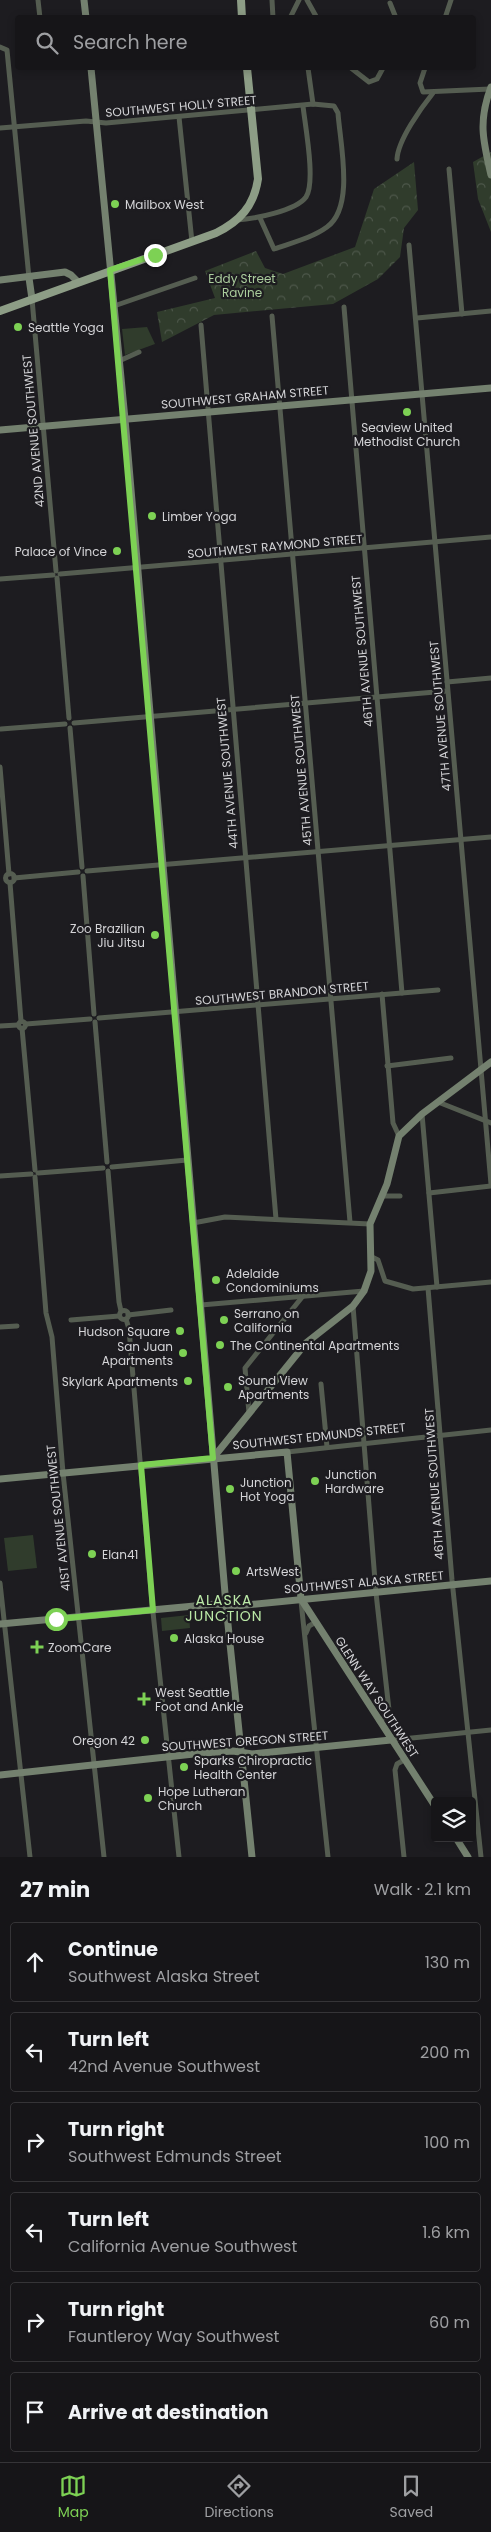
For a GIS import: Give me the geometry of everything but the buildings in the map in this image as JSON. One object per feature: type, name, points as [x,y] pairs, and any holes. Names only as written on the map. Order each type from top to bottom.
[{"type":"main road","points":[[240,0],[242,15]]},
{"type":"main road","points":[[0,310],[216,233],[237,220],[252,200],[258,179],[247,70]]},
{"type":"street","points":[[38,0],[40,15]]},
{"type":"street","points":[[84,0],[86,15]]},
{"type":"street","points":[[272,0],[273,15]]},
{"type":"street","points":[[292,15],[299,0]]},
{"type":"street","points":[[307,0],[315,15]]},
{"type":"street","points":[[446,15],[451,0]]},
{"type":"street","points":[[390,3],[395,15]]},
{"type":"street","name":"42ND AVENUE SOUTHWEST","points":[[0,47],[7,50],[15,126],[44,426],[69,718]]},
{"type":"street","points":[[91,70],[125,418],[226,1605],[252,1857]]},
{"type":"street","points":[[308,70],[313,104]]},
{"type":"street","points":[[354,70],[369,82],[377,79],[383,70]]},
{"type":"street","points":[[424,70],[420,83],[421,90],[433,93],[491,88],[482,119],[483,141],[491,175]]},
{"type":"street","points":[[397,158],[397,153],[410,128],[433,93]]},
{"type":"street","name":"SOUTHWEST HOLLY STREET","points":[[0,128],[86,121],[106,123],[313,104],[334,106],[338,113],[344,188],[338,214],[332,223],[322,230],[273,249],[260,218]]},
{"type":"street","points":[[237,220],[260,218],[302,202],[308,192],[310,183],[303,106]]},
{"type":"street","points":[[179,117],[192,242]]},
{"type":"street","points":[[449,169],[462,314]]},
{"type":"street","name":"47TH AVENUE SOUTHWEST","points":[[409,245],[447,691],[482,1069],[489,1123],[491,1185]]},
{"type":"street","points":[[0,280],[29,278],[65,272],[71,274],[78,282]]},
{"type":"street","points":[[114,306],[195,278]]},
{"type":"street","name":"46TH AVENUE SOUTHWEST","points":[[344,307],[402,993]]},
{"type":"street","points":[[416,318],[491,312]]},
{"type":"street","name":"45TH AVENUE SOUTHWEST","points":[[272,316],[350,1222]]},
{"type":"street","name":"44TH AVENUE SOUTHWEST","points":[[200,325],[276,1219]]},
{"type":"street","points":[[119,361],[139,352]]},
{"type":"street","name":"SOUTHWEST GRAHAM STREET","points":[[0,430],[491,388]]},
{"type":"street","name":"SOUTHWEST RAYMOND STREET","points":[[0,579],[491,538]]},
{"type":"street","points":[[447,682],[491,678]]},
{"type":"street","points":[[0,729],[67,726],[74,723],[149,716],[447,691]]},
{"type":"street","points":[[69,718],[74,723]]},
{"type":"street","points":[[69,718],[67,726],[82,867],[120,1314],[122,1319],[171,1310]]},
{"type":"street","name":"41ST AVENUE SOUTHWEST","points":[[0,767],[46,1313],[52,1337],[63,1473],[104,1857]]},
{"type":"street","points":[[8,878],[491,837]]},
{"type":"street","name":"SOUTHWEST BRANDON STREET","points":[[0,1026],[438,990]]},
{"type":"street","points":[[382,994],[393,1122],[399,1136]]},
{"type":"street","points":[[388,1066],[451,1058]]},
{"type":"street","points":[[213,1458],[306,1343],[353,1306],[364,1291],[371,1272],[370,1224],[382,1196],[399,1136],[422,1114],[491,1062]]},
{"type":"street","points":[[438,1102],[489,1123]]},
{"type":"street","points":[[422,1114],[437,1286]]},
{"type":"street","points":[[0,1176],[107,1169],[188,1160]]},
{"type":"street","points":[[429,1193],[491,1185]]},
{"type":"street","points":[[382,1196],[400,1196]]},
{"type":"street","points":[[193,1223],[225,1217],[370,1224]]},
{"type":"street","points":[[372,1258],[380,1263],[385,1281],[406,1288],[428,1288],[491,1282]]},
{"type":"street","name":"46TH AVENUE SOUTHWEST","points":[[428,1288],[452,1585],[481,1857]]},
{"type":"street","points":[[200,1305],[364,1291]]},
{"type":"street","points":[[249,1413],[245,1368],[303,1296]]},
{"type":"street","points":[[353,1306],[376,1593],[389,1710],[388,1715],[379,1721]]},
{"type":"street","points":[[71,1320],[120,1314]]},
{"type":"street","points":[[127,1317],[153,1610],[179,1857]]},
{"type":"street","points":[[0,1327],[17,1326]]},
{"type":"street","points":[[321,1384],[327,1447]]},
{"type":"street","name":"SOUTHWEST EDMUNDS STREET","points":[[0,1479],[287,1452],[491,1430]]},
{"type":"street","points":[[287,1452],[328,1857]]},
{"type":"street","name":"SOUTHWEST ALASKA STREET","points":[[2,1624],[376,1593],[491,1581]]},
{"type":"street","points":[[0,1583],[2,1624],[30,1857]]},
{"type":"street","name":"GLENN WAY SOUTHWEST","points":[[301,1599],[431,1800]]},
{"type":"street","points":[[305,1638],[308,1628],[316,1622]]},
{"type":"street","name":"SOUTHWEST OREGON STREET","points":[[0,1775],[168,1757],[240,1751],[252,1754],[491,1730]]},
{"type":"street","points":[[404,1760],[397,1764],[395,1770],[404,1857]]},
{"type":"street","points":[[459,1842],[468,1857]]},
{"type":"green space","points":[[491,152],[491,232],[478,199],[473,162]]},
{"type":"green space","name":"Eddy Street Ravine","points":[[414,162],[418,210],[404,228],[400,257],[378,279],[333,304],[214,315],[162,342],[157,312],[215,298],[205,271],[256,251],[265,268],[283,274],[355,247],[374,189]]},
{"type":"green space","points":[[147,327],[155,344],[125,355],[122,329]]},
{"type":"green space","points":[[33,1535],[37,1568],[8,1571],[4,1538]]},
{"type":"green space","points":[[189,1615],[190,1628],[162,1631],[161,1618]]},
{"type":"place","name":"Mailbox West","points":[[115,204]]},
{"type":"place","name":"Seattle Yoga","points":[[18,327]]},
{"type":"place","name":"Seaview United Methodist Church","points":[[407,412]]},
{"type":"place","name":"Limber Yoga","points":[[152,516]]},
{"type":"place","name":"Palace of Vince","points":[[117,551]]},
{"type":"place","name":"Zoo Brazilian Jiu Jitsu","points":[[155,935]]},
{"type":"place","name":"Adelaide Condominiums","points":[[216,1280]]},
{"type":"place","name":"Serrano on California","points":[[224,1320]]},
{"type":"place","name":"Hudson Square","points":[[180,1331]]},
{"type":"place","name":"The Continental Apartments","points":[[220,1345]]},
{"type":"place","name":"San Juan Apartments","points":[[183,1353]]},
{"type":"place","name":"Skylark Apartments","points":[[188,1381]]},
{"type":"place","name":"Sound View Apartments","points":[[228,1387]]},
{"type":"place","name":"Junction Hardware","points":[[315,1481]]},
{"type":"place","name":"Junction Hot Yoga","points":[[230,1489]]},
{"type":"place","name":"Elan41","points":[[92,1554]]},
{"type":"place","name":"ArtsWest","points":[[236,1571]]},
{"type":"place","name":"Alaska House","points":[[174,1638]]},
{"type":"place","name":"ZoomCare","points":[[37,1647]]},
{"type":"place","name":"West Seattle Foot and Ankle","points":[[144,1699]]},
{"type":"place","name":"Oregon 42","points":[[145,1740]]},
{"type":"place","name":"Sparks Chiropractic Health Center","points":[[184,1767]]},
{"type":"place","name":"Hope Lutheran Church","points":[[148,1798]]},
{"type":"district","name":"ALASKA JUNCTION","points":[[224,1608]]},
{"type":"route","points":[[56,1619],[153,1610],[141,1465],[213,1458],[125,418],[110,270],[155,255]]}]
